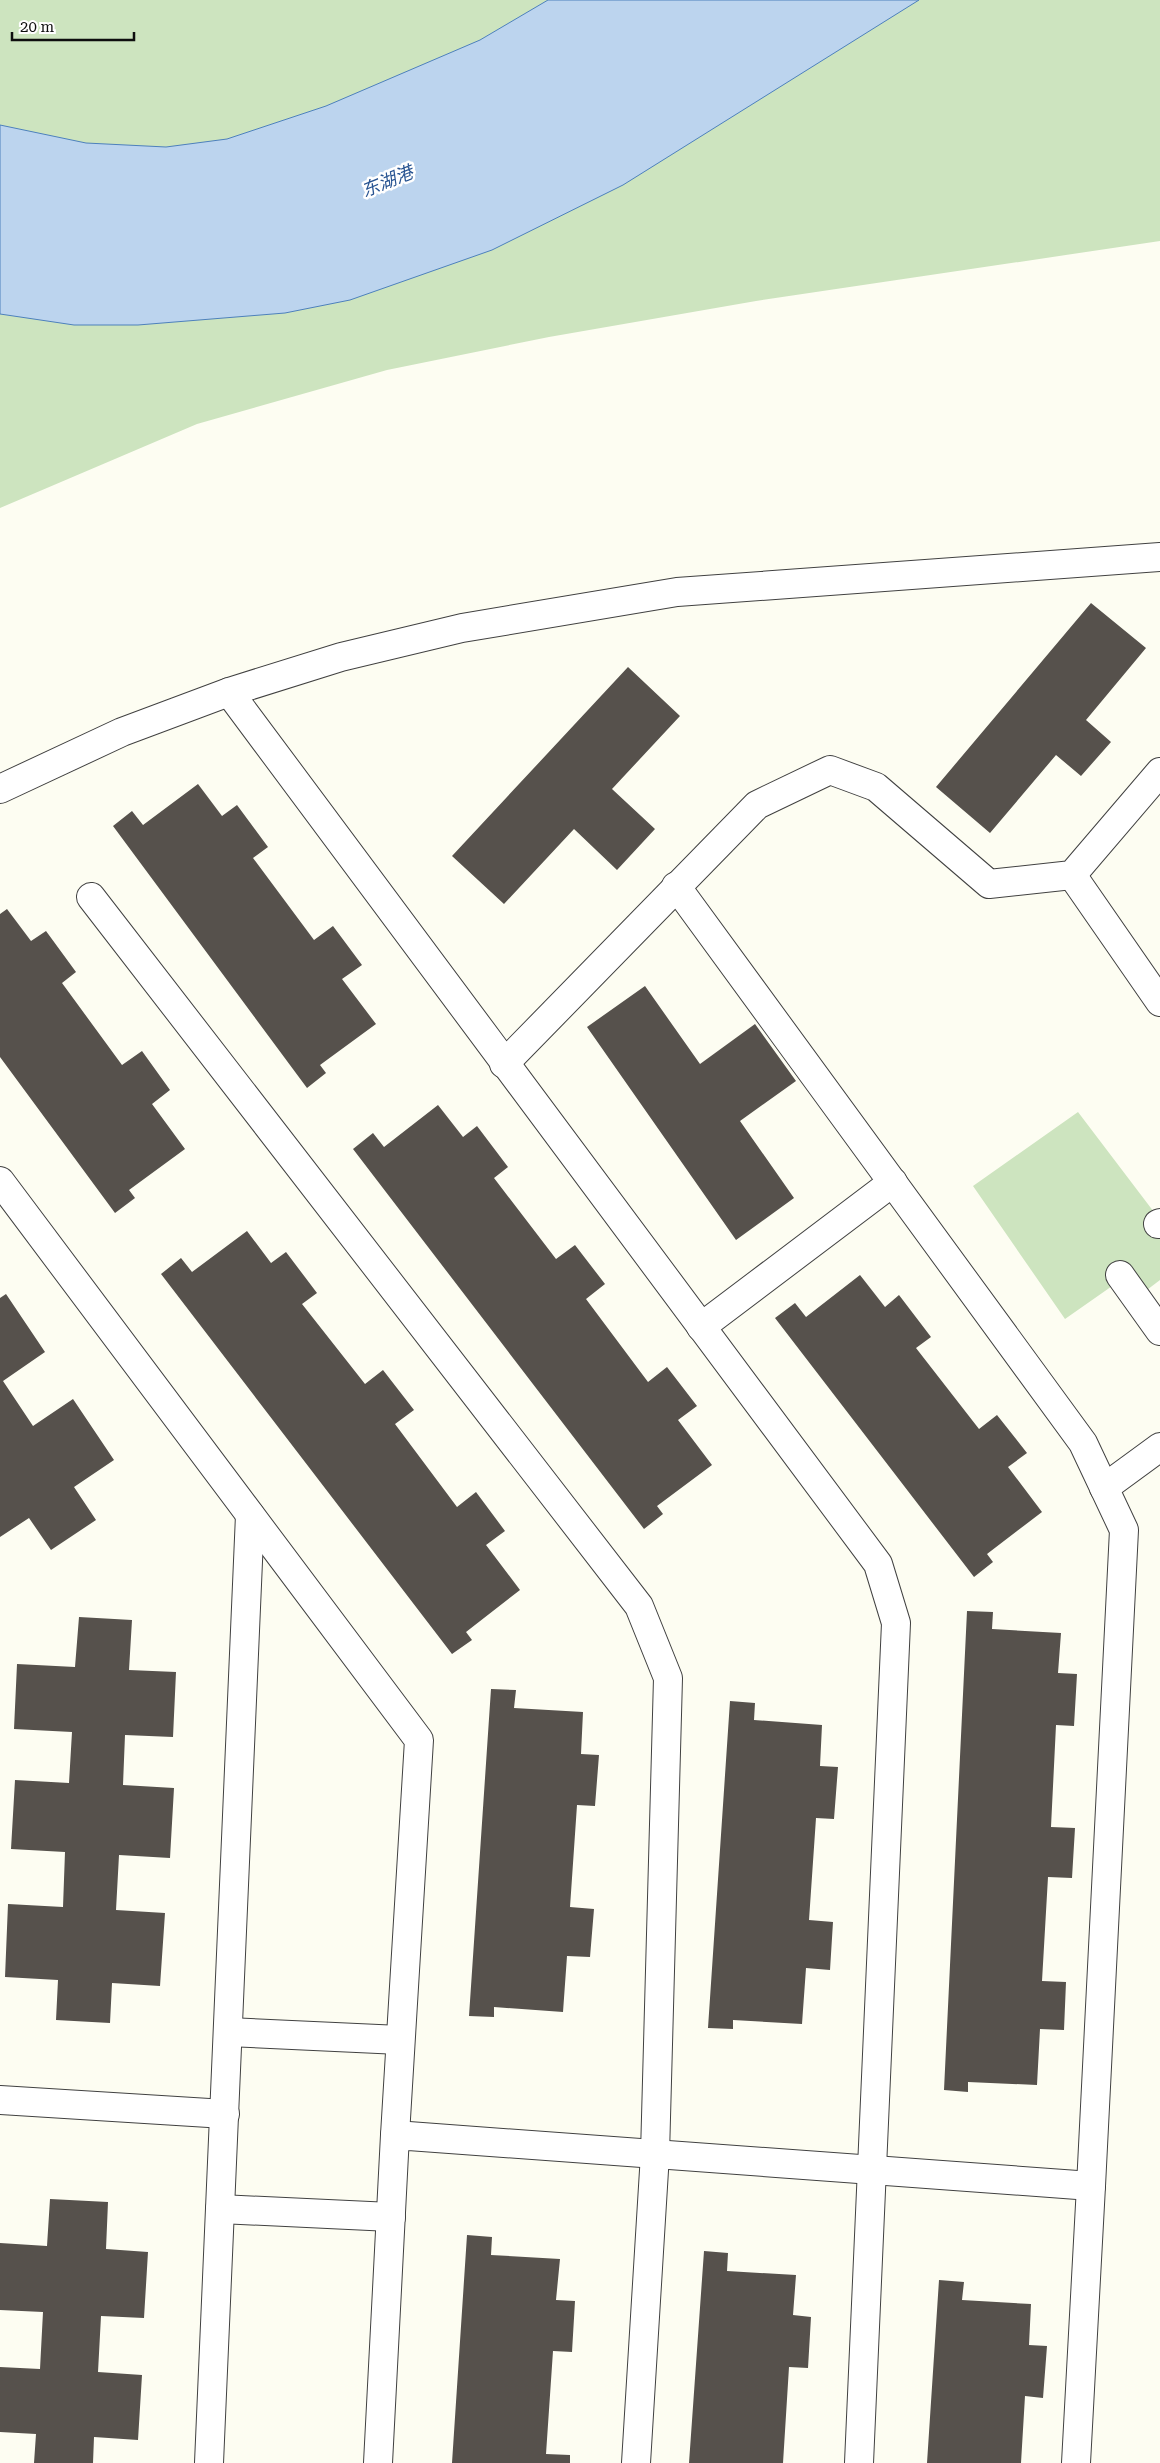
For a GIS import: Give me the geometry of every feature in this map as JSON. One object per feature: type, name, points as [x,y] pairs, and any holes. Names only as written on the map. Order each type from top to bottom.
[{"type":"street","points":[[0,790],[122,732],[229,692],[342,657],[462,628],[677,592],[1160,557]]},
{"type":"street","points":[[229,692],[878,1564],[896,1623],[859,2463]]},
{"type":"street","points":[[504,1064],[756,805],[830,770],[876,787],[989,884],[1072,874],[1160,772]]},
{"type":"street","points":[[1072,874],[1160,1002]]},
{"type":"street","points":[[676,886],[1083,1443],[1124,1530],[1076,2463]]},
{"type":"street","points":[[91,897],[639,1606],[668,1678],[655,2154],[636,2463]]},
{"type":"street","points":[[0,1180],[419,1740],[400,2040],[378,2463]]},
{"type":"street","points":[[701,1327],[892,1182]]},
{"type":"street","points":[[1120,1275],[1160,1331]]},
{"type":"street","points":[[1104,1488],[1160,1447]]},
{"type":"street","points":[[209,2463],[250,1515]]},
{"type":"street","points":[[228,2032],[400,2040]]},
{"type":"street","points":[[0,2100],[225,2114]]},
{"type":"street","points":[[395,2135],[1091,2186]]},
{"type":"street","points":[[220,2209],[391,2217]]},
{"type":"green space","points":[[0,0],[1160,0],[1160,241],[756,301],[549,337],[387,370],[197,424],[0,508]]},
{"type":"green space","points":[[1078,1112],[1160,1220],[1160,1280],[1139,1296],[1125,1277],[1065,1319],[973,1186]]},
{"type":"water","name":"东湖港","points":[[548,0],[919,0],[623,185],[492,250],[350,300],[285,313],[138,325],[74,325],[0,314],[0,125],[86,143],[166,147],[227,139],[326,106],[480,40]]},
{"type":"building","points":[[1091,603],[1146,648],[1086,720],[1111,742],[1081,776],[1056,755],[990,833],[936,787]]},
{"type":"building","points":[[628,667],[680,716],[612,789],[655,829],[617,870],[574,829],[504,904],[452,856]]},
{"type":"building","points":[[198,784],[222,816],[237,805],[268,847],[253,858],[314,940],[333,926],[362,965],[342,979],[376,1024],[320,1065],[326,1073],[307,1088],[113,826],[132,811],[143,825]]},
{"type":"building","points":[[7,909],[31,941],[46,931],[76,972],[62,983],[122,1065],[142,1051],[170,1090],[152,1104],[185,1149],[129,1190],[135,1198],[115,1213],[0,1057],[0,914]]},
{"type":"building","points":[[645,986],[700,1064],[755,1024],[796,1081],[740,1121],[794,1198],[736,1240],[587,1027]]},
{"type":"building","points":[[438,1105],[463,1137],[477,1126],[508,1167],[494,1178],[556,1259],[575,1245],[605,1284],[586,1299],[648,1382],[667,1367],[697,1406],[678,1420],[712,1465],[657,1506],[663,1514],[644,1529],[353,1149],[373,1133],[384,1147]]},
{"type":"building","points":[[247,1231],[271,1263],[286,1252],[317,1293],[302,1304],[365,1384],[383,1370],[414,1410],[395,1424],[457,1507],[476,1492],[505,1531],[486,1545],[520,1590],[466,1632],[472,1640],[452,1654],[161,1274],[181,1258],[192,1272]]},
{"type":"building","points":[[860,1275],[885,1307],[899,1295],[931,1337],[916,1348],[979,1429],[997,1415],[1027,1453],[1008,1467],[1042,1512],[987,1554],[993,1562],[974,1577],[775,1318],[795,1303],[806,1317]]},
{"type":"building","points":[[6,1294],[45,1352],[3,1381],[33,1426],[73,1399],[114,1460],[74,1487],[96,1520],[51,1550],[29,1518],[0,1537],[0,1298]]},
{"type":"building","points":[[967,1611],[993,1612],[992,1629],[1061,1633],[1058,1673],[1077,1674],[1074,1726],[1056,1725],[1051,1827],[1075,1828],[1072,1878],[1048,1877],[1042,1981],[1066,1982],[1064,2030],[1040,2029],[1037,2085],[968,2082],[968,2092],[944,2090]]},
{"type":"building","points":[[79,1617],[132,1620],[129,1670],[176,1672],[173,1737],[125,1735],[123,1785],[174,1788],[170,1858],[119,1855],[116,1910],[165,1913],[160,1986],[112,1983],[110,2023],[56,2020],[58,1980],[5,1977],[8,1904],[63,1907],[65,1852],[11,1849],[15,1780],[69,1783],[72,1732],[14,1729],[17,1664],[75,1667]]},
{"type":"building","points":[[491,1689],[516,1690],[514,1708],[583,1712],[581,1754],[599,1755],[595,1806],[577,1805],[570,1907],[594,1909],[590,1957],[567,1956],[563,2012],[494,2007],[494,2017],[469,2016]]},
{"type":"building","points":[[730,1701],[755,1703],[754,1720],[822,1725],[820,1766],[838,1767],[834,1819],[816,1818],[809,1920],[833,1922],[830,1970],[806,1968],[802,2024],[733,2020],[733,2029],[708,2028]]},
{"type":"building","points":[[50,2199],[108,2202],[106,2249],[148,2252],[144,2318],[101,2316],[98,2372],[142,2375],[138,2440],[94,2437],[93,2463],[34,2463],[36,2434],[0,2432],[0,2367],[40,2369],[43,2312],[0,2310],[0,2243],[47,2246]]},
{"type":"building","points":[[467,2235],[492,2237],[491,2255],[560,2259],[556,2300],[575,2301],[572,2352],[553,2351],[546,2454],[570,2455],[570,2463],[452,2463]]},
{"type":"building","points":[[704,2251],[728,2253],[727,2271],[796,2275],[793,2315],[811,2317],[808,2368],[789,2367],[783,2463],[689,2463]]},
{"type":"building","points":[[939,2280],[964,2282],[962,2300],[1031,2304],[1029,2345],[1047,2346],[1043,2398],[1025,2396],[1021,2463],[927,2463]]}]
